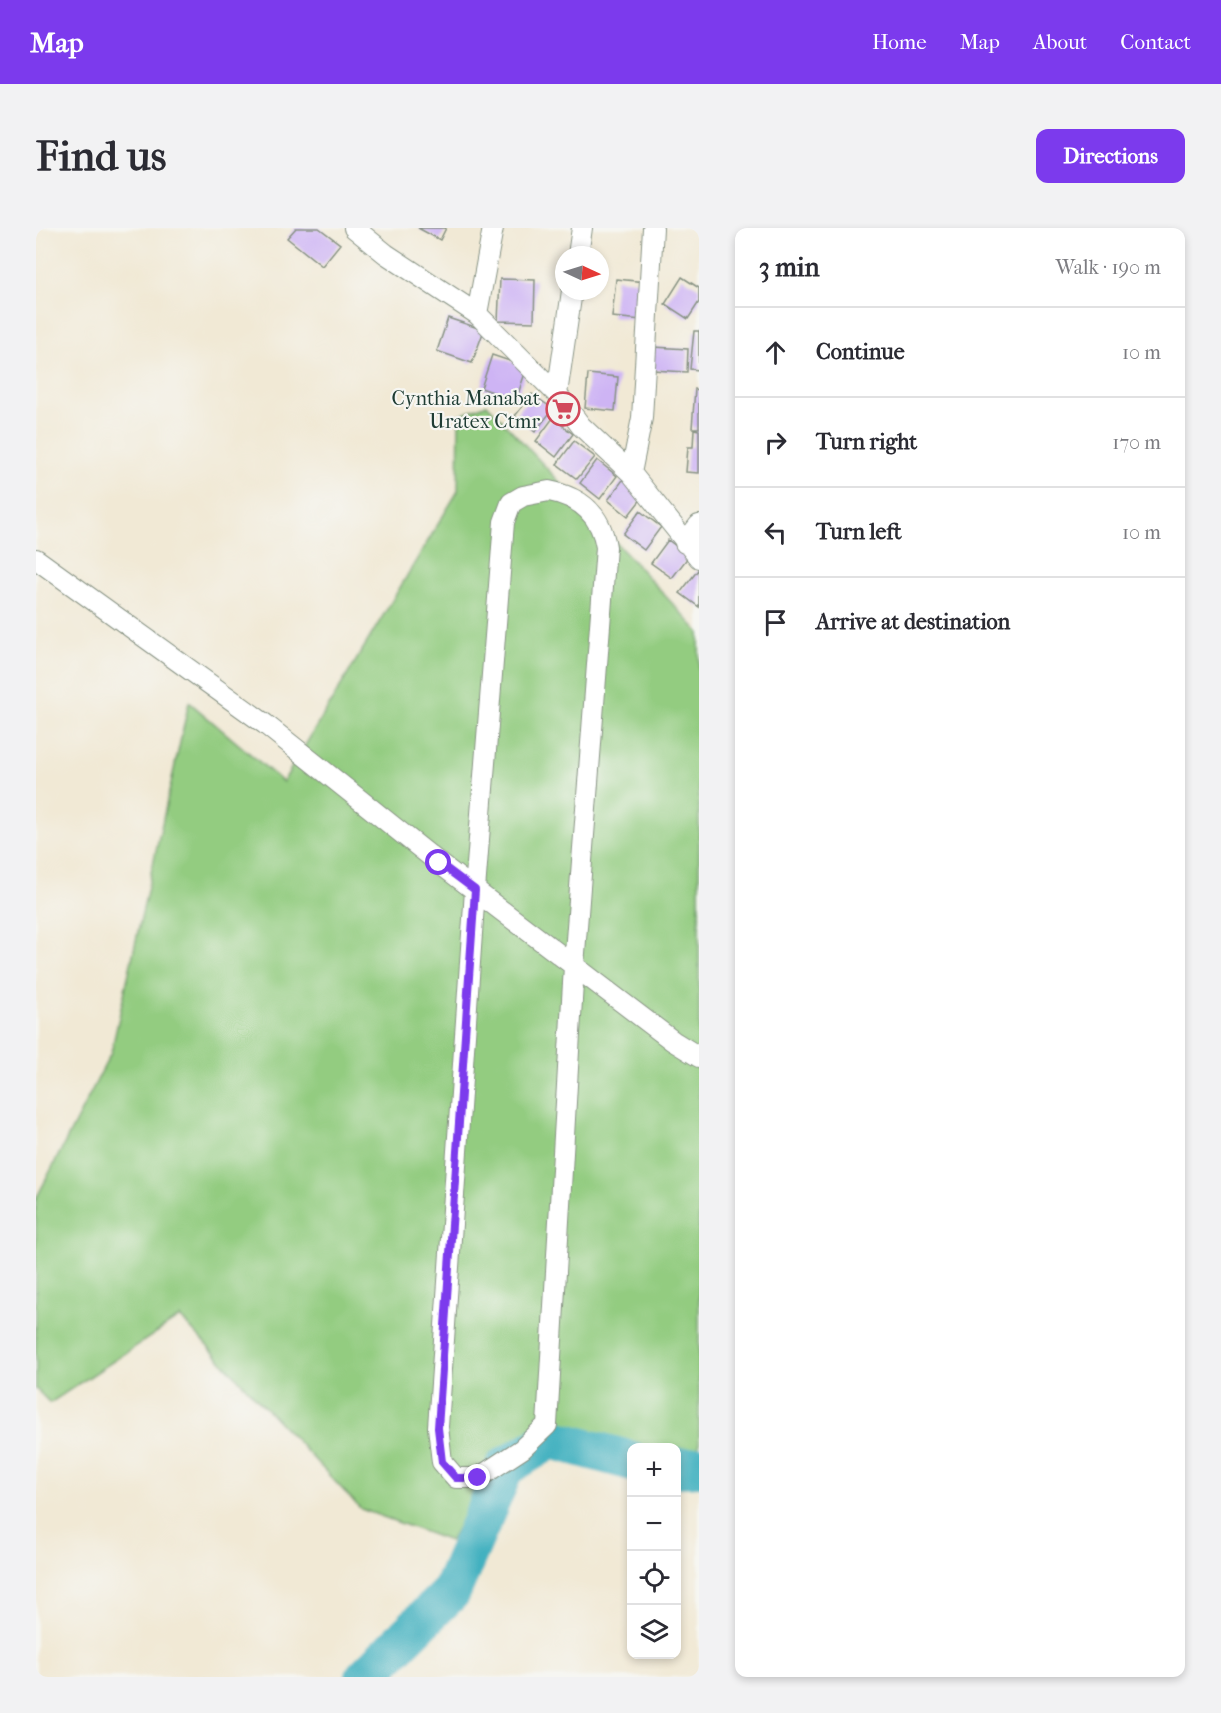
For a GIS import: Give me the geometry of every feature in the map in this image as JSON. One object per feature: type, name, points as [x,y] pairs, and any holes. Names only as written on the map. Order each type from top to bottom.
[{"type":"street","points":[[354,228],[386,254],[477,314],[556,394],[581,426],[631,473],[699,558]]},
{"type":"street","points":[[477,314],[493,228]]},
{"type":"street","points":[[579,246],[582,228]]},
{"type":"street","points":[[631,473],[642,418],[653,228]]},
{"type":"street","points":[[556,394],[571,300]]},
{"type":"street","points":[[549,491],[574,498],[593,513],[600,524],[606,547],[574,966],[547,1425],[522,1449],[478,1478],[456,1478],[442,1462],[438,1428],[475,890],[504,522],[511,503],[523,496],[549,491]]},
{"type":"street","points":[[685,543],[699,525]]},
{"type":"street","points":[[36,559],[265,724],[574,966],[673,1041],[699,1057]]},
{"type":"green space","points":[[487,404],[699,632],[699,1457],[681,1460],[681,1443],[627,1443],[627,1454],[549,1433],[482,1485],[450,1541],[361,1509],[180,1317],[50,1403],[36,1389],[36,1199],[111,1053],[189,702],[283,782],[458,491],[459,415]]},
{"type":"building","points":[[296,228],[319,228],[340,244],[322,266],[287,238]]},
{"type":"building","points":[[418,228],[446,228],[440,240]]},
{"type":"building","points":[[682,277],[699,288],[699,302],[688,319],[665,304]]},
{"type":"building","points":[[500,279],[535,280],[534,322],[498,321]]},
{"type":"building","points":[[616,279],[646,282],[642,320],[612,317]]},
{"type":"building","points":[[448,318],[484,330],[472,363],[437,351]]},
{"type":"building","points":[[694,331],[699,331],[699,370],[690,369]]},
{"type":"building","points":[[653,347],[688,349],[687,372],[652,370]]},
{"type":"building","points":[[492,355],[527,367],[516,400],[481,388]]},
{"type":"building","points":[[588,374],[618,377],[615,411],[585,408]]},
{"type":"building","points":[[695,389],[699,390],[699,428],[692,428]]},
{"type":"building","points":[[532,394],[553,409],[535,432],[515,416]]},
{"type":"building","points":[[553,418],[573,434],[556,457],[536,441]]},
{"type":"building","points":[[694,429],[699,430],[699,473],[686,472],[688,447],[693,447]]},
{"type":"building","points":[[574,441],[595,457],[577,479],[557,464]]},
{"type":"building","points":[[597,460],[617,476],[600,499],[580,483]]},
{"type":"building","points":[[625,477],[646,493],[628,516],[608,500]]},
{"type":"building","points":[[640,511],[661,527],[644,550],[623,534]]},
{"type":"building","points":[[668,540],[689,556],[672,578],[651,563]]},
{"type":"building","points":[[699,571],[699,607],[680,593]]},
{"type":"waterway","points":[[365,1677],[451,1592],[505,1467],[551,1439],[627,1460]]},
{"type":"waterway","points":[[681,1468],[699,1467]]},
{"type":"place","name":"Cynthia Manabat Uratex Ctmr","points":[[563,409]]},
{"type":"route","points":[[439,863],[475,890],[438,1428],[442,1462],[456,1478],[478,1478]]}]
